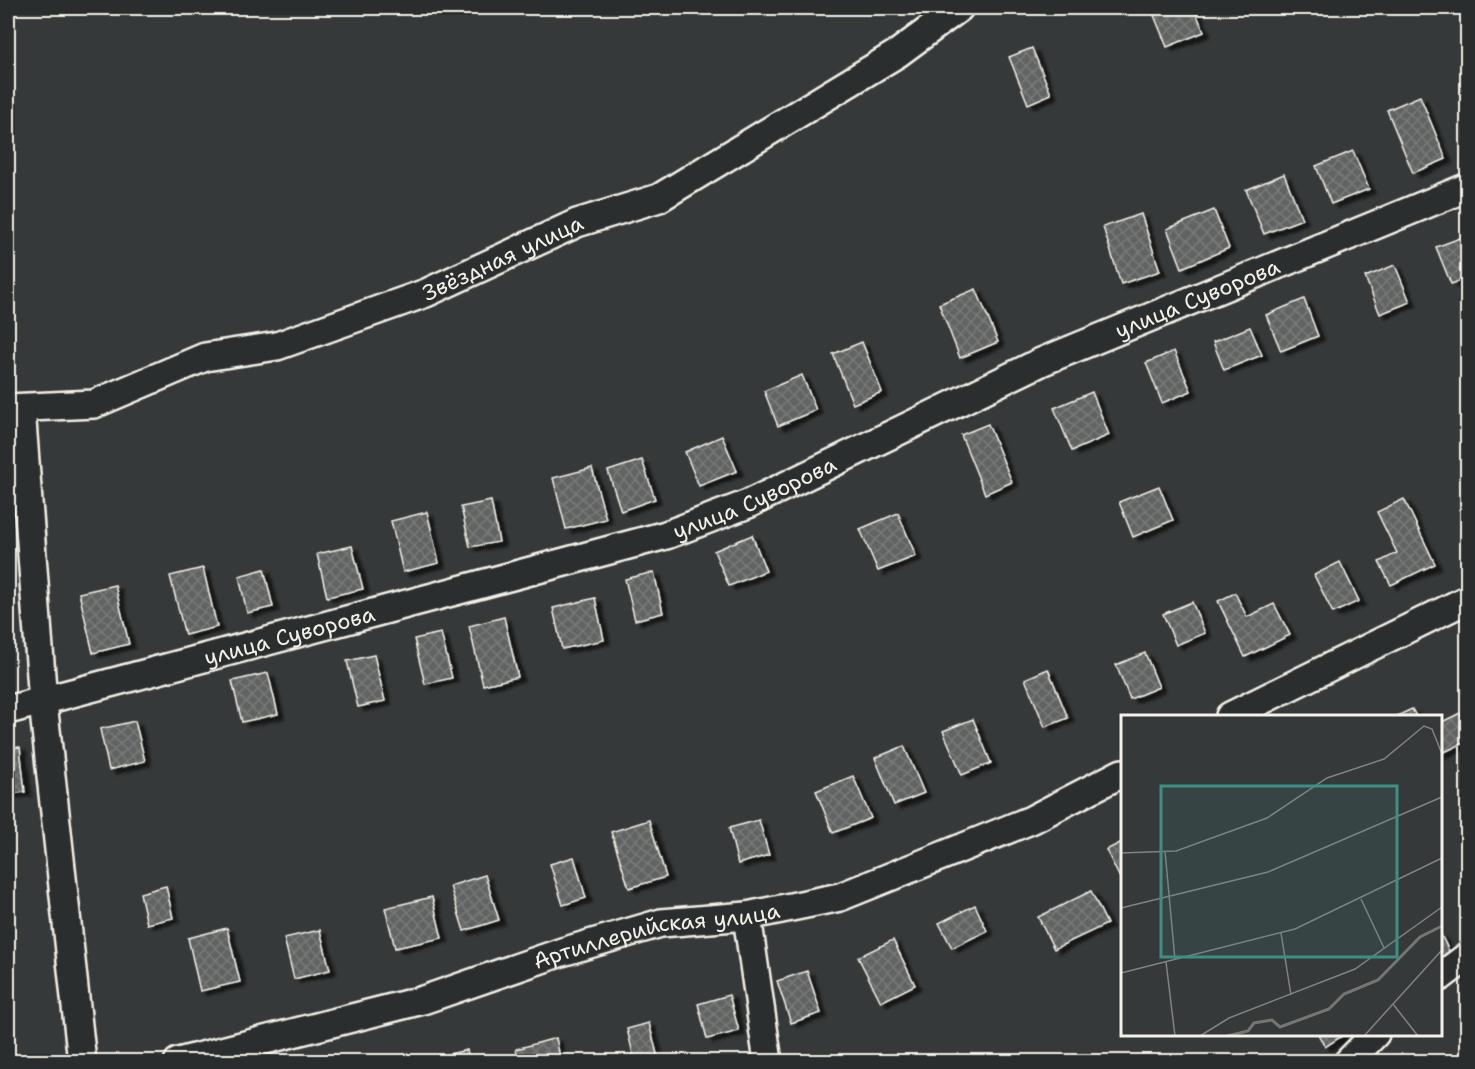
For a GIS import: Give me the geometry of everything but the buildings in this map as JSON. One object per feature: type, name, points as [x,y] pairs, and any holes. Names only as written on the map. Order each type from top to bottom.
[{"type":"street","name":"Звёздная улица","points":[[14,408],[94,404],[205,357],[277,346],[426,293],[577,223],[659,198],[898,53],[959,8]]},
{"type":"street","name":"улица Суворова","points":[[8,710],[666,535],[748,504],[1041,362],[1467,187]]},
{"type":"street","points":[[14,408],[82,1062]]},
{"type":"street","points":[[1237,715],[1255,710],[1467,599]]},
{"type":"street","name":"Артиллерийская улица","points":[[178,1062],[423,999],[562,952],[661,923],[747,916],[840,897],[1031,820],[1121,773]]},
{"type":"street","points":[[747,916],[768,1062]]},
{"type":"street","points":[[1442,975],[1467,956]]},
{"type":"street","points":[[1348,1062],[1374,1036]]}]
